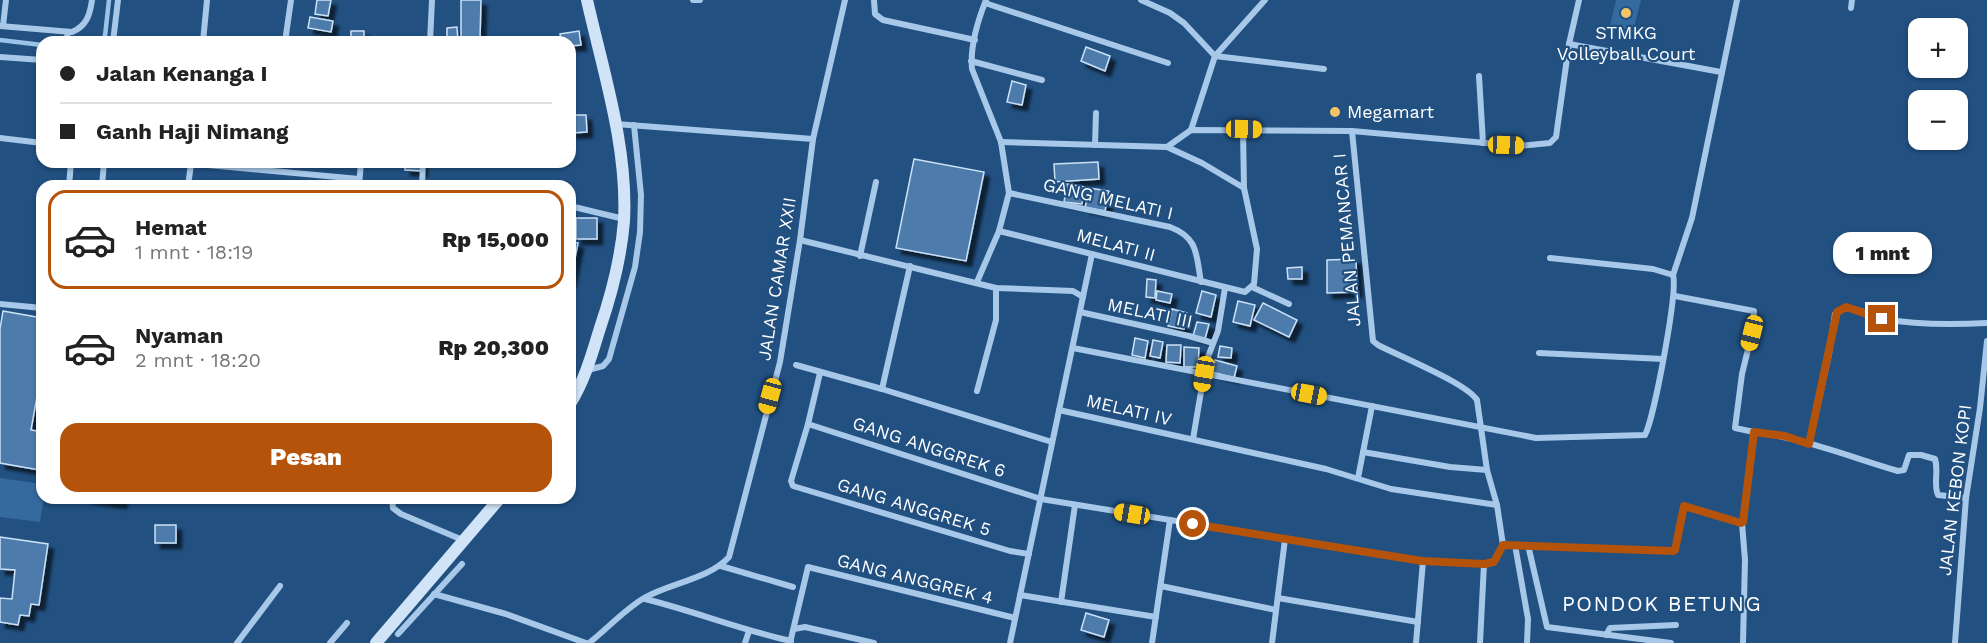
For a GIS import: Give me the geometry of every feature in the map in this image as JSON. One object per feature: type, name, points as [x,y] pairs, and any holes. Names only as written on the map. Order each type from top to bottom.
[{"type":"main road","points":[[576,392],[587,370],[616,274],[624,219],[623,181],[615,124],[587,0]]},
{"type":"main road","points":[[376,643],[495,504]]},
{"type":"street","points":[[6,0],[1,26],[61,36]]},
{"type":"street","points":[[68,36],[87,19],[92,0]]},
{"type":"street","points":[[114,36],[118,0]]},
{"type":"street","points":[[204,36],[207,0]]},
{"type":"street","points":[[286,36],[291,0]]},
{"type":"street","points":[[430,36],[432,0]]},
{"type":"street","points":[[693,0],[700,0]]},
{"type":"street","name":"JALAN CAMAR XXII","points":[[721,566],[733,548],[780,362],[800,240],[813,138],[845,0]]},
{"type":"street","points":[[874,0],[875,14],[883,20],[975,40]]},
{"type":"street","points":[[1141,0],[1164,10],[1184,23],[1215,56],[1324,69]]},
{"type":"street","points":[[1167,147],[1191,129],[1215,56],[1264,0]]},
{"type":"street","points":[[1191,129],[1352,131],[1483,143],[1534,146],[1550,143],[1556,137],[1569,44],[1578,0]]},
{"type":"street","points":[[1073,348],[1536,438],[1645,435],[1675,296],[1674,278],[1692,218],[1737,0]]},
{"type":"street","points":[[1851,8],[1852,0]]},
{"type":"street","points":[[977,282],[999,231],[1009,193],[1001,142],[974,78],[971,61],[985,2],[1168,63]]},
{"type":"street","points":[[1569,44],[1721,72]]},
{"type":"street","points":[[0,57],[36,60]]},
{"type":"street","points":[[971,61],[1042,81]]},
{"type":"street","points":[[1479,76],[1483,143]]},
{"type":"street","points":[[1095,145],[1096,113]]},
{"type":"street","points":[[615,124],[813,138]]},
{"type":"street","points":[[587,370],[603,366],[609,359],[634,267],[641,211],[633,125]]},
{"type":"street","points":[[1244,129],[1244,188],[1257,249],[1252,287],[1289,304]]},
{"type":"street","name":"JALAN PEMANCAR I","points":[[1352,131],[1373,341],[1471,392],[1479,404],[1488,470],[1497,505],[1503,545]]},
{"type":"street","points":[[0,138],[36,142]]},
{"type":"street","points":[[1001,142],[1167,147],[1202,163],[1244,188]]},
{"type":"street","points":[[233,168],[342,180]]},
{"type":"street","points":[[860,256],[876,182]]},
{"type":"street","name":"GANG MELATI I","points":[[1009,193],[1170,227],[1183,232],[1189,237],[1195,250],[1201,282]]},
{"type":"street","points":[[576,207],[624,219]]},
{"type":"street","name":"MELATI II","points":[[999,231],[1225,288],[1245,292],[1252,287]]},
{"type":"street","points":[[800,240],[1000,289],[1073,291],[1083,297]]},
{"type":"street","points":[[1010,643],[1092,254]]},
{"type":"street","points":[[1550,258],[1653,269],[1666,272],[1674,278]]},
{"type":"street","points":[[882,388],[910,266]]},
{"type":"street","points":[[1193,439],[1204,374],[1218,331],[1225,288]]},
{"type":"street","points":[[977,391],[996,320],[1000,289]]},
{"type":"street","points":[[1675,296],[1754,311],[1735,428],[1785,436],[1898,471],[1904,470],[1910,456],[1929,456],[1935,459],[1938,495],[1966,498]]},
{"type":"street","points":[[0,304],[36,307]]},
{"type":"street","points":[[1809,444],[1835,314],[1839,309],[1846,307],[1882,319],[1943,325],[1987,323]]},
{"type":"street","name":"MELATI III","points":[[1080,312],[1213,343]]},
{"type":"street","name":"JALAN KEBON KOPI","points":[[1955,643],[1966,498],[1980,408],[1987,341]]},
{"type":"street","points":[[1539,352],[1663,359]]},
{"type":"street","points":[[796,365],[882,388],[1052,442]]},
{"type":"street","points":[[808,424],[820,373]]},
{"type":"street","points":[[1358,478],[1372,406]]},
{"type":"street","name":"MELATI IV","points":[[1059,410],[1326,469],[1391,489],[1497,505]]},
{"type":"street","name":"GANG ANGGREK 5","points":[[808,424],[792,484],[795,487],[998,548],[1029,554]]},
{"type":"street","name":"GANG ANGGREK 6","points":[[808,424],[1041,499],[1422,561],[1484,564]]},
{"type":"street","points":[[1743,643],[1745,560],[1742,523],[1754,432]]},
{"type":"street","points":[[1363,452],[1488,470]]},
{"type":"street","points":[[393,504],[393,508],[401,514],[465,541]]},
{"type":"street","points":[[1061,602],[1075,505]]},
{"type":"street","points":[[1480,643],[1484,564],[1494,562],[1503,545],[1673,551],[1684,506],[1742,523]]},
{"type":"street","points":[[1154,643],[1170,520]]},
{"type":"street","points":[[1272,643],[1285,539]]},
{"type":"street","points":[[1515,545],[1528,619],[1527,643]]},
{"type":"street","points":[[1528,545],[1547,627],[1670,643]]},
{"type":"street","points":[[1416,643],[1422,561]]},
{"type":"street","points":[[398,634],[462,564]]},
{"type":"street","points":[[434,594],[506,614],[587,643],[644,598],[721,566],[793,587]]},
{"type":"street","name":"GANG ANGGREK 4","points":[[794,629],[808,567],[1015,618]]},
{"type":"street","points":[[237,643],[280,586]]},
{"type":"street","points":[[1161,586],[1276,610]]},
{"type":"street","points":[[1020,595],[1156,617]]},
{"type":"street","points":[[644,598],[684,608],[724,624],[790,642],[794,629],[805,627],[874,643]]},
{"type":"street","points":[[1278,598],[1418,622]]},
{"type":"street","points":[[330,643],[347,623]]},
{"type":"street","points":[[1606,635],[1610,628],[1676,625]]},
{"type":"street","points":[[745,643],[749,631]]},
{"type":"shaded area","name":"STMKG Volleyball Court","points":[[1616,0],[1641,0],[1633,31],[1610,26]]},
{"type":"shaded area","points":[[0,478],[36,483],[36,504],[43,504],[40,522],[0,517]]},
{"type":"building","points":[[317,0],[331,0],[328,16],[315,14]]},
{"type":"building","points":[[461,0],[481,0],[480,36],[461,36]]},
{"type":"building","points":[[310,17],[333,21],[331,32],[308,28]]},
{"type":"building","points":[[457,27],[458,36],[447,36],[447,28]]},
{"type":"building","points":[[351,31],[364,31],[364,36],[351,36]]},
{"type":"building","points":[[579,31],[581,45],[576,45],[576,36],[560,36],[560,34]]},
{"type":"building","points":[[1086,47],[1110,56],[1105,71],[1081,61]]},
{"type":"building","points":[[1012,81],[1026,85],[1022,105],[1007,102]]},
{"type":"building","points":[[576,115],[586,115],[587,132],[576,133]]},
{"type":"building","points":[[914,159],[984,172],[966,261],[896,248]]},
{"type":"building","points":[[1098,162],[1099,179],[1055,182],[1054,164]]},
{"type":"building","points":[[405,168],[422,168],[422,171],[405,170]]},
{"type":"building","points":[[1067,184],[1085,187],[1082,204],[1064,202]]},
{"type":"building","points":[[1089,188],[1109,191],[1105,211],[1085,208]]},
{"type":"building","points":[[576,218],[597,218],[597,239],[576,239]]},
{"type":"building","points":[[1356,259],[1357,292],[1327,293],[1327,260]]},
{"type":"building","points":[[1302,267],[1302,279],[1288,279],[1287,268]]},
{"type":"building","points":[[1147,279],[1156,280],[1155,298],[1146,297]]},
{"type":"building","points":[[1157,291],[1172,294],[1170,303],[1156,300]]},
{"type":"building","points":[[1202,291],[1216,295],[1211,317],[1196,313]]},
{"type":"building","points":[[1238,301],[1255,305],[1250,326],[1233,322]]},
{"type":"building","points":[[1263,303],[1297,320],[1289,337],[1254,320]]},
{"type":"building","points":[[1172,309],[1187,313],[1184,329],[1168,326]]},
{"type":"building","points":[[3,311],[36,317],[36,402],[31,430],[36,431],[36,469],[0,463],[0,329]]},
{"type":"building","points":[[1197,322],[1209,324],[1205,339],[1193,336]]},
{"type":"building","points":[[1135,338],[1148,341],[1145,358],[1132,355]]},
{"type":"building","points":[[1153,340],[1163,342],[1160,358],[1150,356]]},
{"type":"building","points":[[1167,345],[1181,345],[1180,363],[1166,362]]},
{"type":"building","points":[[1220,346],[1232,348],[1231,358],[1218,357]]},
{"type":"building","points":[[1184,347],[1199,348],[1198,367],[1184,367]]},
{"type":"building","points":[[1215,360],[1237,366],[1234,378],[1212,372]]},
{"type":"building","points":[[155,525],[176,525],[176,543],[155,543]]},
{"type":"building","points":[[0,537],[48,544],[39,605],[31,604],[29,616],[20,615],[18,625],[0,622],[0,598],[12,599],[15,570],[0,569]]},
{"type":"building","points":[[1086,613],[1109,620],[1104,637],[1081,630]]},
{"type":"waterway","points":[[105,36],[109,0]]},
{"type":"waterway","points":[[0,40],[36,44]]},
{"type":"place","name":"STMKG Volleyball Court","points":[[1626,13]]},
{"type":"place","name":"Megamart","points":[[1335,112]]},
{"type":"district","name":"PONDOK BETUNG","points":[[1662,604]]},
{"type":"route","points":[[1193,524],[1422,561],[1484,564],[1494,562],[1500,555],[1503,545],[1673,551],[1684,506],[1743,522],[1754,432],[1785,436],[1809,444],[1835,314],[1839,309],[1846,307],[1882,319]]}]
